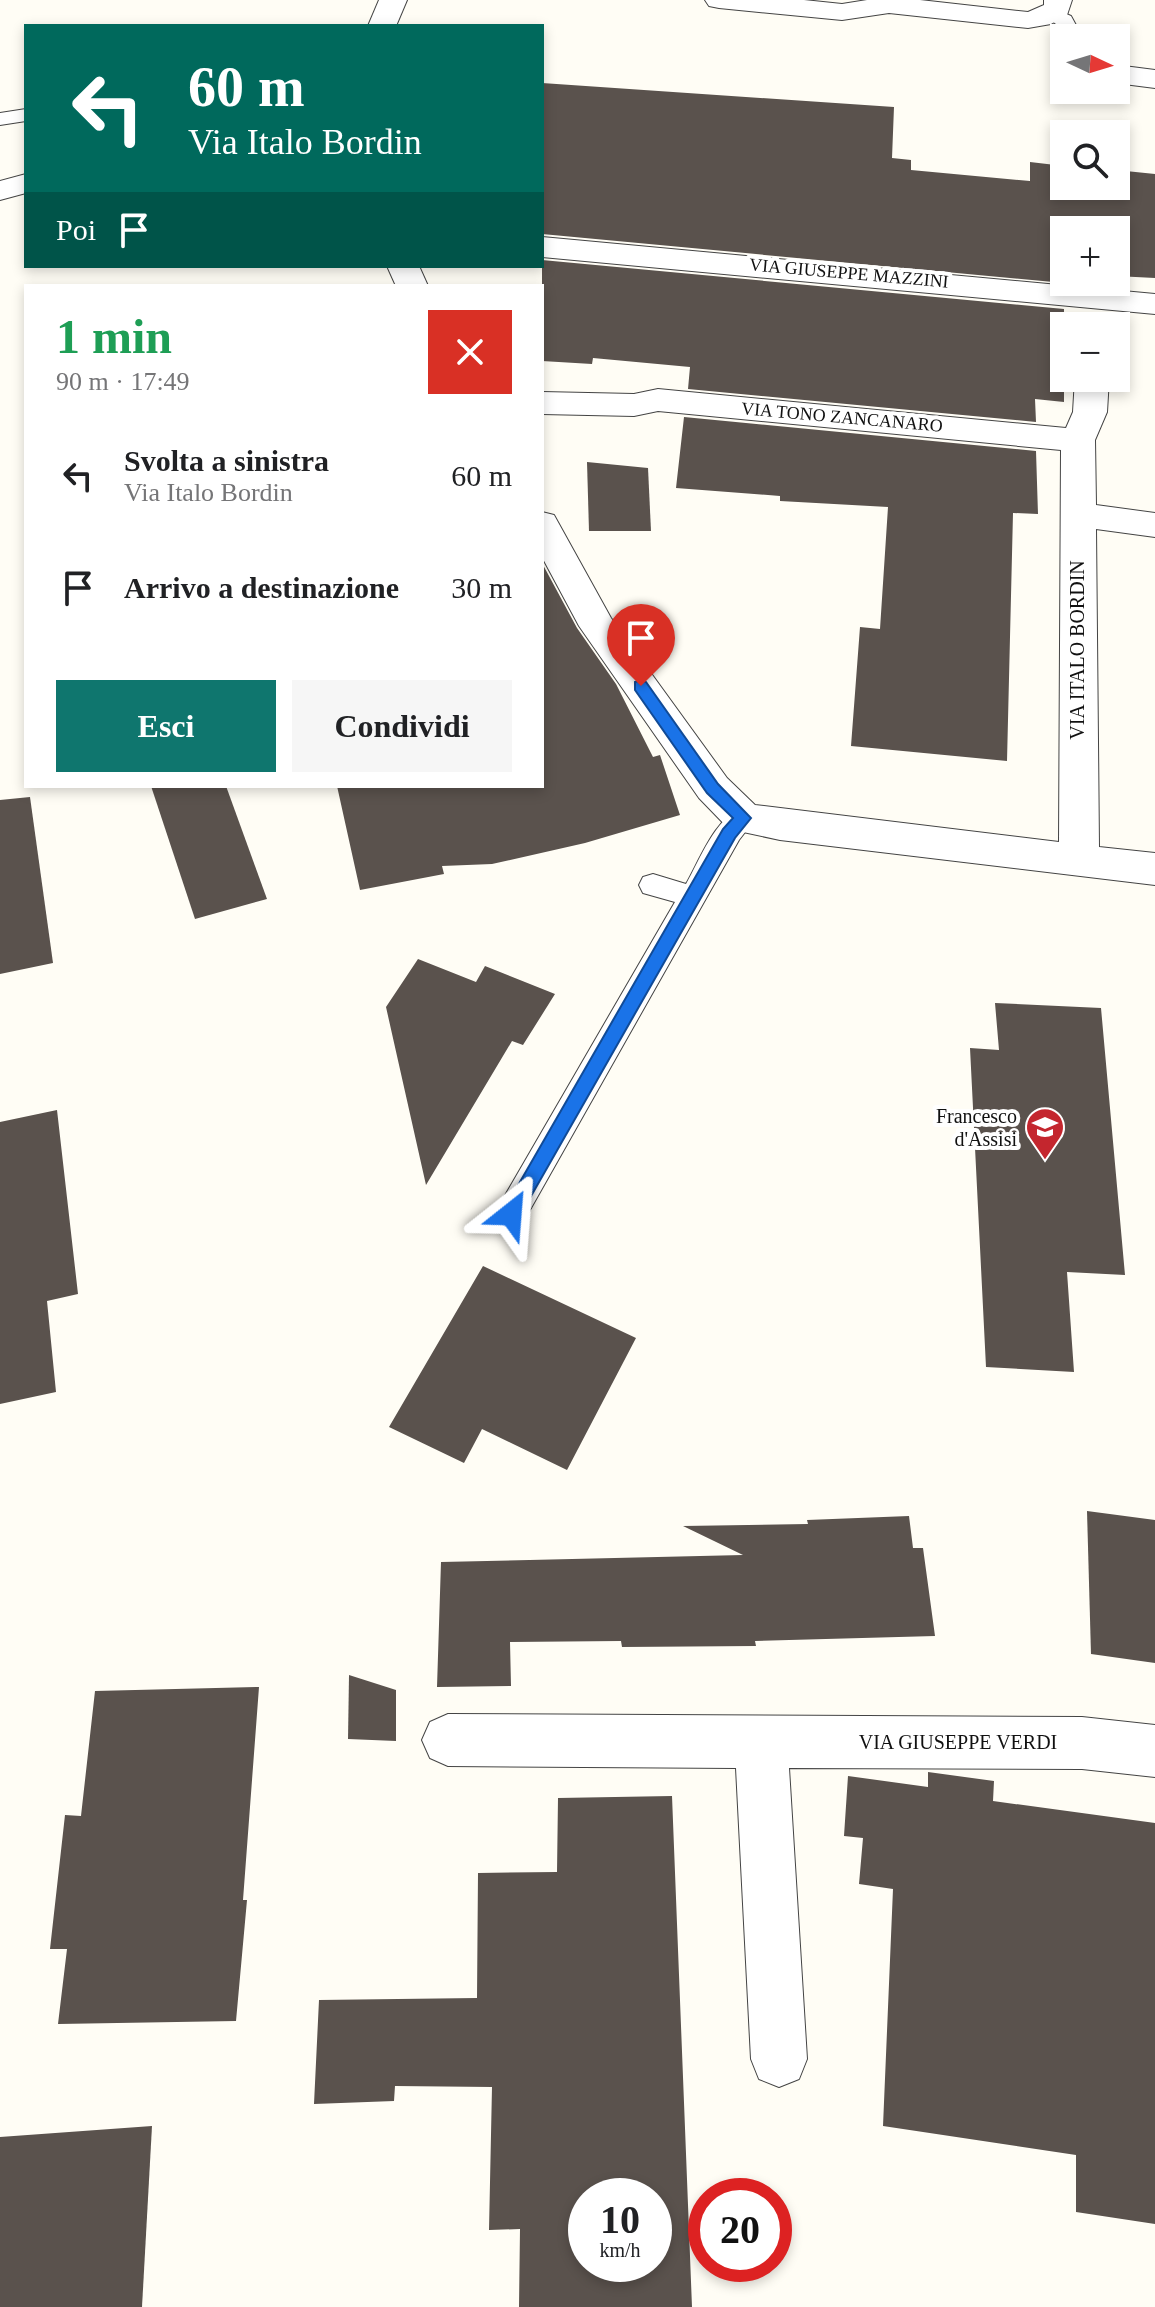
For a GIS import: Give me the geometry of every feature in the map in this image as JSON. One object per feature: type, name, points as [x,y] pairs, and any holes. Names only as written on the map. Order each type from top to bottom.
[{"type":"street","points":[[383,24],[393,0]]},
{"type":"street","points":[[719,0],[842,12],[889,5],[1028,20],[1054,7]]},
{"type":"street","points":[[1130,76],[1155,79]]},
{"type":"street","points":[[0,191],[24,184]]},
{"type":"street","name":"VIA GIUSEPPE MAZZINI","points":[[544,247],[1096,311],[1155,304]]},
{"type":"street","points":[[1078,440],[1090,412],[1091,392]]},
{"type":"street","name":"VIA TONO ZANCANARO","points":[[544,403],[634,405],[658,400],[1078,440]]},
{"type":"street","name":"VIA ITALO BORDIN","points":[[1078,440],[1079,860]]},
{"type":"street","points":[[1077,514],[1155,525]]},
{"type":"street","points":[[544,528],[597,626],[713,788],[743,818],[780,825],[1155,869]]},
{"type":"street","name":"VIA GIUSEPPE VERDI","points":[[448,1740],[1082,1743],[1155,1751]]},
{"type":"street","points":[[761,1742],[779,2059]]},
{"type":"lane","points":[[1054,7],[1066,24]]},
{"type":"lane","points":[[0,119],[24,115]]},
{"type":"lane","points":[[511,1214],[729,833],[743,818]]},
{"type":"lane","points":[[653,885],[693,897]]},
{"type":"building","points":[[544,83],[894,107],[892,158],[911,160],[911,170],[1030,181],[1030,162],[1050,164],[1050,200],[1130,200],[1130,171],[1155,174],[1155,278],[1130,277],[1130,216],[1050,216],[1050,282],[544,234]]},
{"type":"building","points":[[544,260],[1064,309],[1064,312],[1050,312],[1050,392],[1064,392],[1064,402],[1035,399],[1036,422],[688,389],[690,367],[593,358],[592,364],[544,361]]},
{"type":"building","points":[[684,417],[1036,451],[1038,514],[1013,513],[1007,761],[851,746],[860,627],[880,629],[888,507],[780,501],[780,496],[676,488]]},
{"type":"building","points":[[587,462],[648,468],[651,531],[589,531]]},
{"type":"building","points":[[544,567],[577,628],[616,684],[653,757],[660,755],[680,815],[585,843],[492,864],[442,866],[444,874],[360,890],[337,788],[544,788]]},
{"type":"building","points":[[152,788],[227,788],[267,899],[195,919]]},
{"type":"building","points":[[30,797],[53,963],[0,974],[0,800]]},
{"type":"building","points":[[418,959],[476,982],[485,966],[555,994],[523,1045],[512,1041],[426,1185],[386,1007]]},
{"type":"building","name":"Francesco d'Assisi","points":[[995,1003],[1101,1008],[1125,1275],[1067,1272],[1074,1372],[986,1367],[970,1048],[999,1050]]},
{"type":"building","points":[[57,1110],[78,1294],[47,1301],[56,1392],[0,1404],[0,1122]]},
{"type":"building","points":[[483,1266],[636,1338],[567,1470],[482,1429],[464,1463],[389,1427]]},
{"type":"building","points":[[1087,1511],[1155,1520],[1155,1663],[1091,1654]]},
{"type":"building","points":[[909,1516],[913,1548],[923,1548],[935,1636],[755,1641],[756,1646],[622,1647],[621,1641],[510,1642],[511,1686],[437,1687],[441,1562],[743,1555],[683,1526],[808,1524],[807,1520]]},
{"type":"building","points":[[349,1675],[396,1690],[396,1741],[348,1739]]},
{"type":"building","points":[[259,1687],[243,1900],[247,1900],[236,2021],[58,2024],[67,1949],[50,1949],[65,1815],[81,1816],[95,1691]]},
{"type":"building","points":[[928,1772],[994,1781],[993,1801],[1155,1823],[1155,2224],[1076,2212],[1076,2155],[883,2126],[893,1889],[859,1884],[863,1838],[844,1836],[848,1776],[928,1787]]},
{"type":"building","points":[[672,1796],[688,2205],[688,2282],[691,2282],[692,2307],[519,2307],[520,2229],[489,2230],[492,2087],[395,2086],[394,2101],[314,2104],[319,2000],[477,1998],[478,1873],[557,1872],[558,1798]]},
{"type":"building","points":[[152,2126],[142,2307],[0,2307],[0,2137]]},
{"type":"place","name":"Francesco d'Assisi","points":[[1045,1161]]},
{"type":"route","points":[[511,1214],[729,833],[743,818],[713,788],[641,686]]}]
